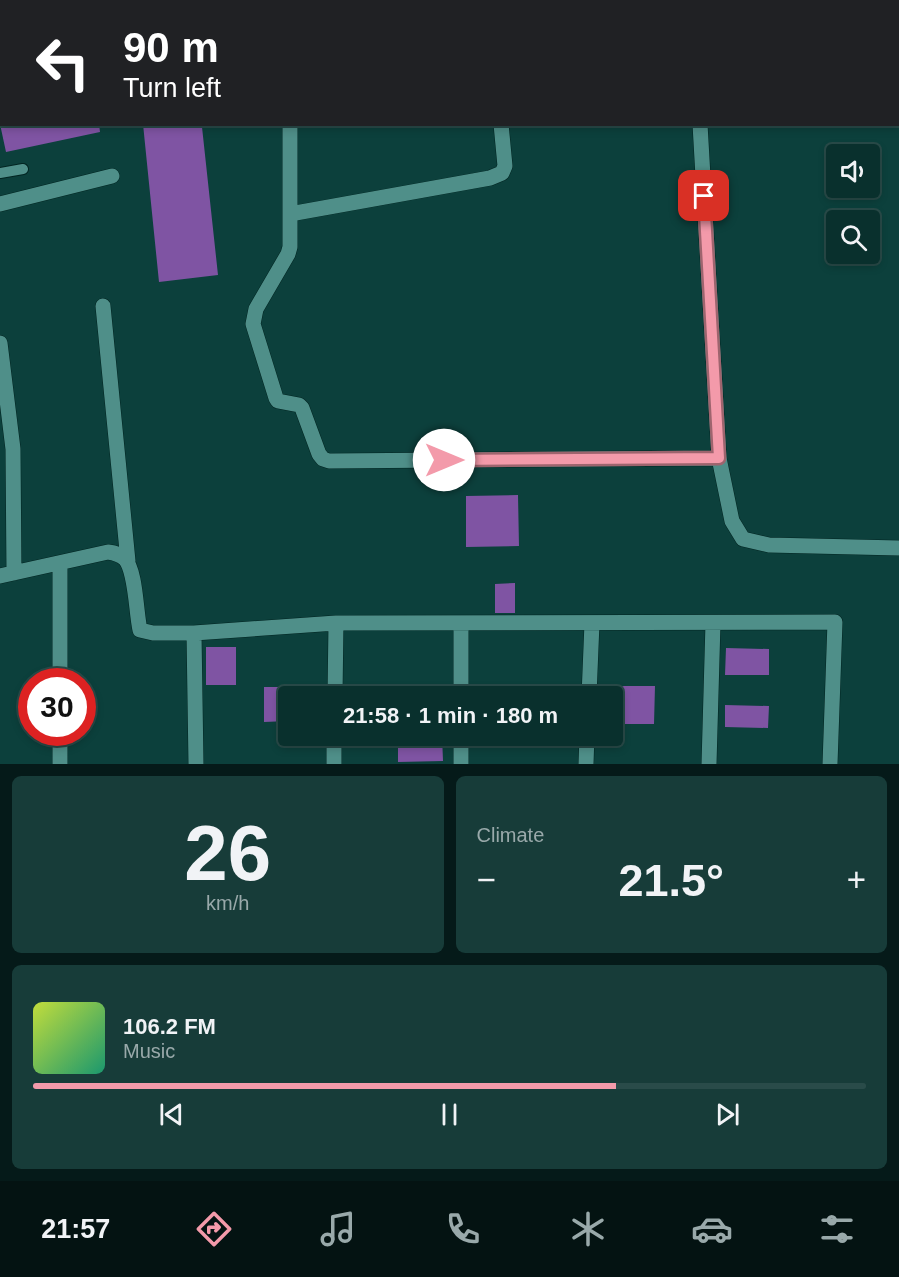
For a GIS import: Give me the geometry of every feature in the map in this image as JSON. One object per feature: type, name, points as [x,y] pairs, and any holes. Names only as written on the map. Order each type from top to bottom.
[{"type":"street","points":[[290,126],[288,254],[256,309],[254,324],[276,398],[278,401],[299,405],[302,408],[323,459],[329,461],[719,458]]},
{"type":"street","points":[[290,214],[490,178],[502,173],[505,166],[501,126]]},
{"type":"street","points":[[700,126],[719,458],[732,521],[743,539],[769,545],[899,548]]},
{"type":"street","points":[[0,204],[112,176]]},
{"type":"street","points":[[104,306],[128,561],[140,630],[153,633],[194,633],[336,623],[835,622],[830,764]]},
{"type":"street","points":[[0,343],[7,450],[7,574],[108,552],[119,554],[128,561]]},
{"type":"street","points":[[60,564],[60,668]]},
{"type":"street","points":[[709,764],[713,622]]},
{"type":"street","points":[[335,686],[336,623]]},
{"type":"street","points":[[460,623],[461,686]]},
{"type":"street","points":[[589,686],[592,623]]},
{"type":"street","points":[[194,633],[196,764]]},
{"type":"street","points":[[60,746],[60,764]]},
{"type":"street","points":[[334,746],[334,764]]},
{"type":"street","points":[[461,746],[461,764]]},
{"type":"street","points":[[586,764],[587,746]]},
{"type":"lane","points":[[0,173],[23,169]]},
{"type":"building","points":[[0,126],[99,126],[100,132],[6,152]]},
{"type":"building","points":[[143,126],[202,127],[218,275],[159,282]]},
{"type":"building","points":[[518,495],[519,546],[466,547],[466,496]]},
{"type":"building","points":[[515,583],[515,613],[495,613],[495,584]]},
{"type":"building","points":[[206,647],[236,647],[236,685],[206,685]]},
{"type":"building","points":[[726,648],[769,649],[769,675],[725,675]]},
{"type":"building","points":[[623,686],[655,686],[654,724],[623,724]]},
{"type":"building","points":[[264,687],[278,687],[278,721],[264,722]]},
{"type":"building","points":[[725,705],[769,706],[768,728],[725,727]]},
{"type":"building","points":[[398,746],[442,746],[443,761],[398,762]]},
{"type":"route","points":[[444,460],[719,458],[704,196]]}]
